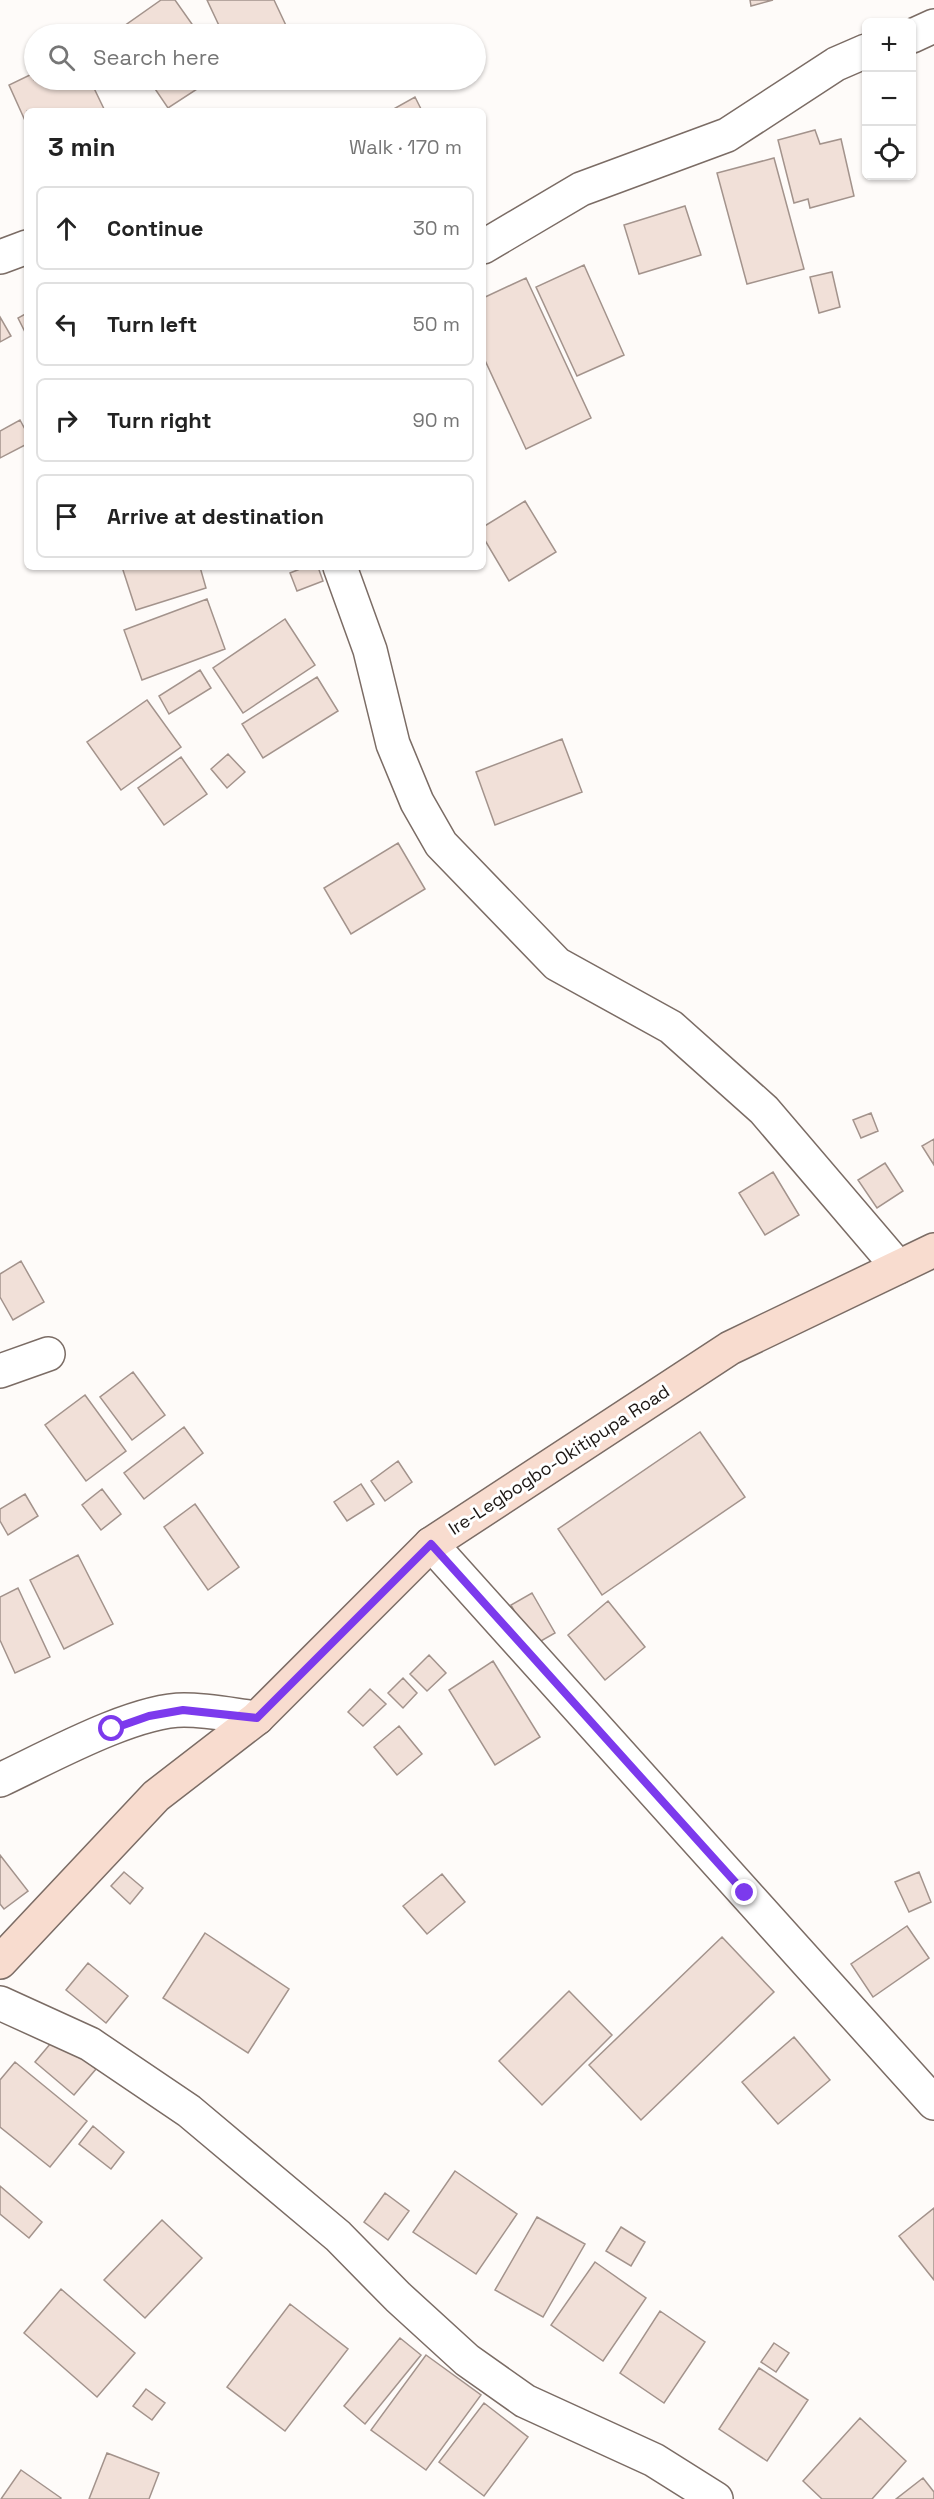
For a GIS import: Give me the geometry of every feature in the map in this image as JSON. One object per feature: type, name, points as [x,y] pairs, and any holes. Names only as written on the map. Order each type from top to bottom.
[{"type":"street","points":[[916,34],[934,26]]},
{"type":"street","points":[[486,245],[580,189],[727,135],[836,64],[862,53]]},
{"type":"street","points":[[0,257],[24,248]]},
{"type":"street","points":[[341,570],[370,650],[393,744],[417,802],[441,844],[557,964],[671,1027],[764,1110],[898,1267]]},
{"type":"street","name":"Ire-Legbogbo-Okitipupa Road","points":[[0,1962],[156,1796],[257,1718],[431,1544],[730,1348],[934,1250]]},
{"type":"street","points":[[0,1371],[48,1354]]},
{"type":"street","points":[[431,1544],[934,2103]]},
{"type":"street","points":[[0,1780],[94,1736],[149,1716],[183,1710],[257,1718]]},
{"type":"street","points":[[0,2003],[90,2044],[189,2111],[338,2236],[467,2360],[525,2401],[654,2460],[716,2499]]},
{"type":"building","points":[[161,0],[175,0],[192,24],[127,24]]},
{"type":"building","points":[[207,0],[274,0],[285,24],[218,24]]},
{"type":"building","points":[[750,0],[773,0],[751,6]]},
{"type":"building","points":[[24,78],[24,90],[95,90],[104,108],[24,108],[24,118],[9,85]]},
{"type":"building","points":[[156,90],[196,90],[168,108]]},
{"type":"building","points":[[415,97],[420,108],[395,108]]},
{"type":"building","points":[[815,130],[820,144],[841,139],[854,196],[810,208],[808,199],[794,203],[778,140]]},
{"type":"building","points":[[774,158],[804,269],[747,284],[717,173]]},
{"type":"building","points":[[685,206],[701,255],[639,274],[624,225]]},
{"type":"building","points":[[584,265],[624,355],[577,376],[536,287]]},
{"type":"building","points":[[832,272],[840,307],[819,313],[810,277]]},
{"type":"building","points":[[526,278],[591,418],[526,449],[486,362],[486,297]]},
{"type":"building","points":[[24,315],[24,330],[18,318]]},
{"type":"building","points":[[0,317],[11,336],[0,342]]},
{"type":"building","points":[[20,420],[24,427],[24,446],[0,458],[0,431]]},
{"type":"building","points":[[525,501],[556,552],[509,581],[486,542],[486,525]]},
{"type":"building","points":[[123,570],[201,570],[206,588],[136,610]]},
{"type":"building","points":[[298,570],[319,570],[323,581],[297,591],[290,573]]},
{"type":"building","points":[[207,599],[225,649],[142,680],[124,630]]},
{"type":"building","points":[[285,619],[315,665],[243,713],[213,668]]},
{"type":"building","points":[[200,670],[211,688],[169,714],[159,696]]},
{"type":"building","points":[[317,677],[338,711],[263,758],[242,724]]},
{"type":"building","points":[[147,700],[181,747],[121,790],[87,742]]},
{"type":"building","points":[[562,739],[582,792],[495,825],[476,772]]},
{"type":"building","points":[[228,754],[245,772],[227,788],[211,769]]},
{"type":"building","points":[[181,757],[207,794],[164,825],[138,788]]},
{"type":"building","points":[[398,843],[425,889],[351,934],[324,888]]},
{"type":"building","points":[[871,1113],[878,1131],[861,1138],[853,1120]]},
{"type":"building","points":[[934,1139],[934,1165],[922,1146]]},
{"type":"building","points":[[885,1163],[903,1191],[877,1208],[858,1180]]},
{"type":"building","points":[[773,1172],[799,1215],[765,1235],[739,1193]]},
{"type":"building","points":[[21,1261],[44,1302],[13,1320],[0,1297],[0,1274]]},
{"type":"building","points":[[133,1372],[165,1415],[132,1440],[100,1397]]},
{"type":"building","points":[[85,1395],[126,1451],[86,1481],[45,1425]]},
{"type":"building","points":[[184,1427],[203,1453],[144,1499],[124,1473]]},
{"type":"building","points":[[700,1432],[745,1497],[602,1595],[558,1529]]},
{"type":"building","points":[[398,1461],[412,1482],[385,1501],[371,1481]]},
{"type":"building","points":[[361,1484],[374,1504],[347,1521],[334,1502]]},
{"type":"building","points":[[102,1489],[121,1514],[101,1530],[82,1505]]},
{"type":"building","points":[[25,1494],[38,1516],[8,1535],[0,1521],[0,1509]]},
{"type":"building","points":[[195,1504],[239,1567],[208,1590],[164,1527]]},
{"type":"building","points":[[78,1555],[113,1624],[64,1649],[30,1580]]},
{"type":"building","points":[[18,1588],[50,1657],[15,1673],[0,1640],[0,1597]]},
{"type":"building","points":[[532,1593],[555,1633],[534,1645],[511,1605]]},
{"type":"building","points":[[608,1601],[645,1647],[605,1680],[568,1635]]},
{"type":"building","points":[[429,1655],[446,1673],[427,1691],[410,1674]]},
{"type":"building","points":[[493,1661],[540,1737],[495,1765],[449,1690]]},
{"type":"building","points":[[403,1678],[417,1693],[403,1708],[388,1693]]},
{"type":"building","points":[[370,1689],[386,1704],[363,1726],[348,1712]]},
{"type":"building","points":[[399,1726],[422,1754],[397,1775],[374,1747]]},
{"type":"building","points":[[0,1855],[28,1891],[4,1909],[0,1904]]},
{"type":"building","points":[[124,1872],[143,1888],[130,1904],[111,1886]]},
{"type":"building","points":[[919,1872],[931,1902],[909,1912],[895,1882]]},
{"type":"building","points":[[442,1874],[465,1902],[427,1934],[403,1906]]},
{"type":"building","points":[[907,1926],[929,1958],[873,1997],[851,1964]]},
{"type":"building","points":[[205,1933],[289,1989],[248,2053],[163,1998]]},
{"type":"building","points":[[722,1937],[774,1992],[641,2120],[589,2065]]},
{"type":"building","points":[[88,1963],[128,1996],[106,2023],[66,1990]]},
{"type":"building","points":[[569,1991],[612,2035],[542,2105],[499,2061]]},
{"type":"building","points":[[56,2037],[96,2069],[74,2095],[35,2062]]},
{"type":"building","points":[[794,2037],[830,2080],[778,2124],[742,2082]]},
{"type":"building","points":[[15,2062],[87,2121],[50,2167],[0,2127],[0,2080]]},
{"type":"building","points":[[93,2126],[124,2152],[111,2169],[79,2144]]},
{"type":"building","points":[[455,2171],[517,2214],[476,2274],[413,2232]]},
{"type":"building","points":[[0,2186],[42,2222],[29,2238],[0,2214]]},
{"type":"building","points":[[385,2193],[409,2211],[388,2240],[364,2222]]},
{"type":"building","points":[[934,2208],[934,2280],[899,2236]]},
{"type":"building","points":[[537,2217],[585,2244],[543,2317],[495,2290]]},
{"type":"building","points":[[162,2220],[202,2258],[145,2318],[104,2280]]},
{"type":"building","points":[[621,2227],[645,2242],[631,2266],[606,2251]]},
{"type":"building","points":[[595,2262],[646,2298],[603,2361],[551,2325]]},
{"type":"building","points":[[61,2289],[135,2353],[97,2397],[24,2333]]},
{"type":"building","points":[[290,2304],[348,2349],[285,2431],[227,2387]]},
{"type":"building","points":[[660,2311],[705,2342],[664,2403],[620,2373]]},
{"type":"building","points":[[400,2338],[421,2355],[365,2424],[344,2406]]},
{"type":"building","points":[[774,2343],[789,2353],[776,2372],[761,2362]]},
{"type":"building","points":[[426,2355],[481,2395],[426,2470],[371,2430]]},
{"type":"building","points":[[759,2368],[808,2400],[767,2461],[719,2429]]},
{"type":"building","points":[[146,2389],[165,2403],[152,2420],[133,2406]]},
{"type":"building","points":[[484,2403],[528,2437],[484,2496],[439,2462]]},
{"type":"building","points":[[860,2418],[906,2461],[872,2499],[822,2499],[803,2481]]},
{"type":"building","points":[[107,2453],[159,2473],[149,2499],[89,2499]]},
{"type":"building","points":[[21,2470],[61,2498],[1,2499]]},
{"type":"building","points":[[923,2478],[934,2492],[934,2499],[896,2499]]},
{"type":"route","points":[[112,1729],[149,1716],[183,1710],[257,1718],[431,1544],[745,1893]]}]
